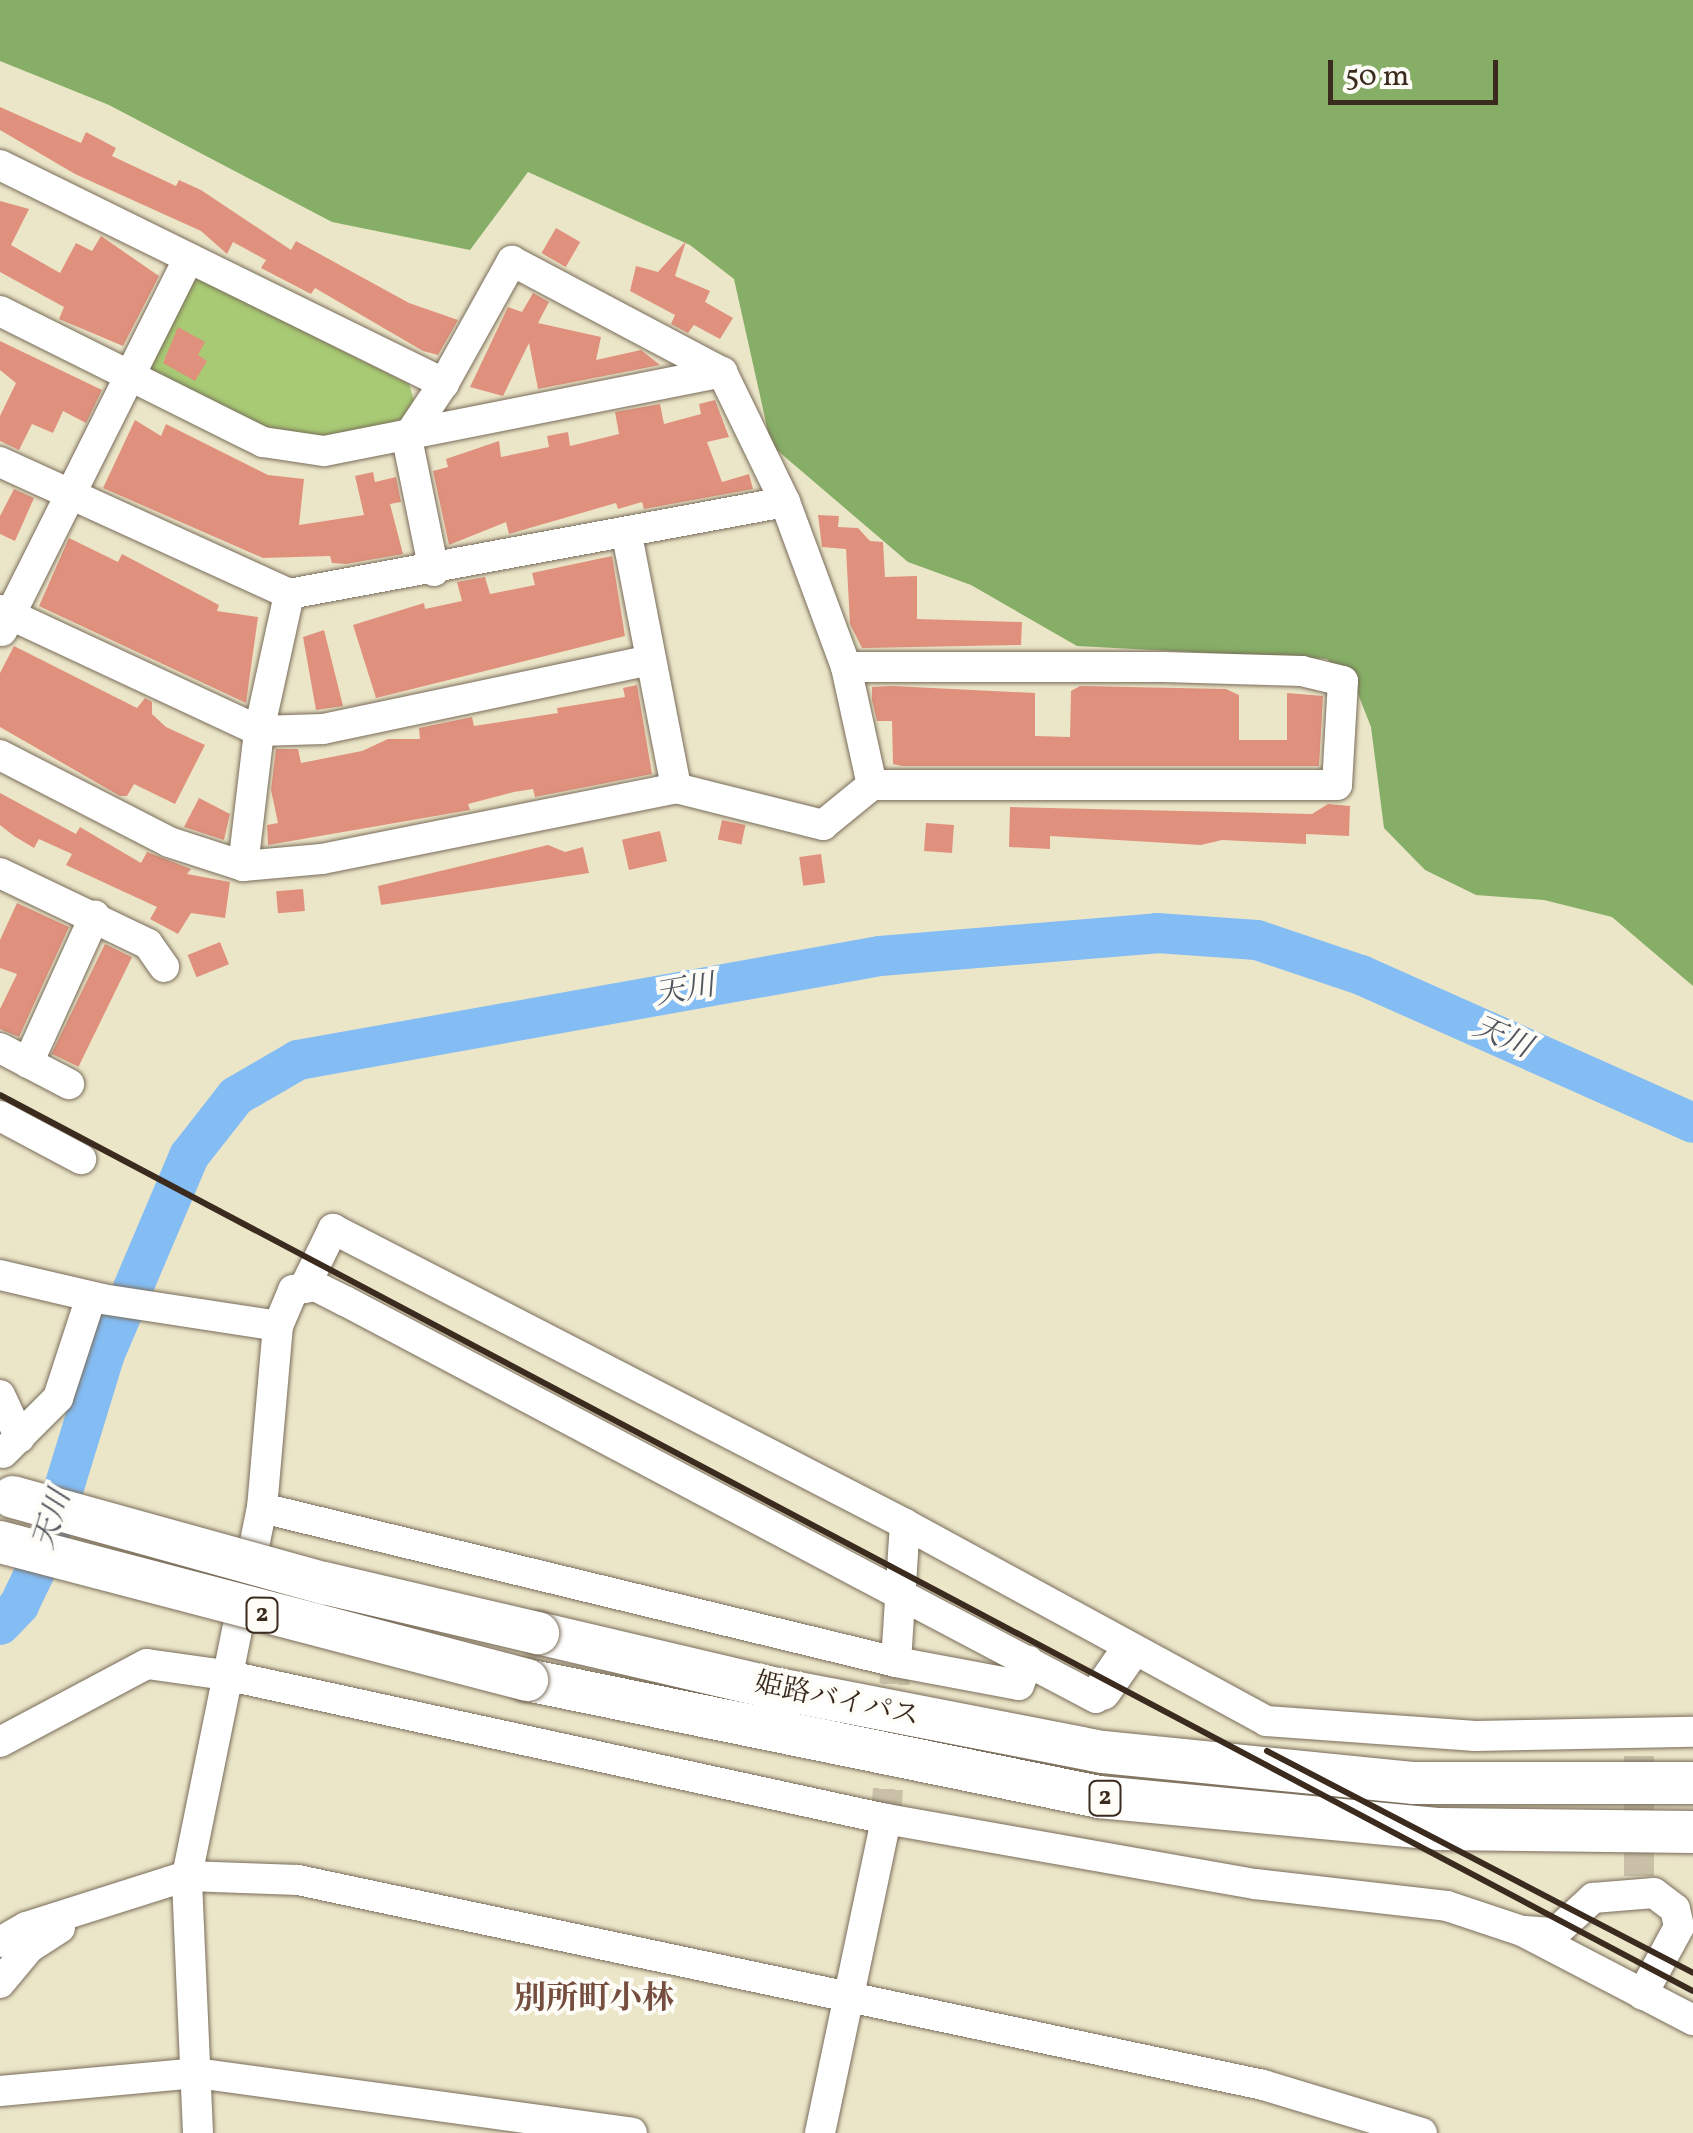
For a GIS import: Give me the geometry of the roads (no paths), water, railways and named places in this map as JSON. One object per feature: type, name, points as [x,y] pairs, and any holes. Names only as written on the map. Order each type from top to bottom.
[{"type":"highway","name":"姫路バイパス","points":[[9,1470],[324,1583],[768,1687],[1103,1752],[1414,1783],[1693,1784]]},
{"type":"highway","name":"姫路バイパス","points":[[0,1542],[526,1680],[1100,1797],[1439,1829],[1693,1832]]},
{"type":"main road","points":[[1102,1692],[1127,1655]]},
{"type":"street","points":[[0,165],[444,383]]},
{"type":"street","points":[[189,258],[4,620],[260,731],[324,729],[651,660]]},
{"type":"street","points":[[434,570],[407,438],[444,383],[512,261],[722,372],[784,502],[846,667],[872,786]]},
{"type":"street","points":[[0,310],[263,442],[324,451],[407,438],[722,372]]},
{"type":"street","points":[[0,462],[289,594],[628,535],[784,502]]},
{"type":"street","points":[[628,535],[676,788]]},
{"type":"street","points":[[243,866],[260,731],[289,594]]},
{"type":"street","points":[[0,755],[169,842],[243,866],[322,860],[676,788],[823,825],[872,786],[1338,786],[1343,681],[1302,671],[846,667]]},
{"type":"street","points":[[0,873],[148,944],[164,967]]},
{"type":"street","points":[[28,1063],[95,916]]},
{"type":"street","points":[[0,1048],[69,1084]]},
{"type":"street","points":[[0,1116],[81,1160]]},
{"type":"street","points":[[304,1288],[333,1229],[904,1524],[1266,1721],[1639,1744],[1693,1732]]},
{"type":"street","points":[[0,1275],[96,1298],[268,1324]]},
{"type":"street","points":[[198,2133],[187,1876],[262,1508],[268,1324],[292,1290],[304,1288],[344,1301],[1096,1698],[1102,1692]]},
{"type":"street","points":[[9,1470],[58,1398],[96,1298]]},
{"type":"street","points":[[0,1394],[9,1470]]},
{"type":"street","points":[[262,1508],[896,1662],[1019,1685],[1028,1662]]},
{"type":"street","points":[[896,1662],[904,1524]]},
{"type":"street","points":[[0,1742],[146,1664],[225,1675],[886,1820],[1255,1884],[1447,1906],[1522,1931],[1578,1964],[1693,2020]]},
{"type":"street","points":[[820,2133],[886,1820]]},
{"type":"street","points":[[0,1942],[104,1899],[187,1876],[298,1880],[846,2002],[1263,2086],[1422,2133]]},
{"type":"street","points":[[1522,1931],[1552,1934],[1566,1926],[1593,1898],[1639,1884],[1666,1900],[1686,1931],[1642,1995]]},
{"type":"street","points":[[0,1984],[29,1948],[104,1899]]},
{"type":"street","points":[[1566,1926],[1578,1964]]},
{"type":"street","points":[[0,2091],[196,2073],[532,2126],[632,2133]]},
{"type":"waterway","name":"天川","points":[[0,1625],[19,1605],[44,1553],[105,1354],[189,1156],[236,1096],[298,1060],[880,956],[1157,933],[1257,940],[1361,975],[1693,1123]]},
{"type":"tunnel","points":[[886,1819],[896,1662]]},
{"type":"tunnel","points":[[1639,1752],[1639,1876]]},
{"type":"railway","points":[[0,1095],[1693,1991]]},
{"type":"railway","points":[[1267,1751],[1693,1973]]},
{"type":"district","name":"別所町小林","points":[[594,2000]]}]
